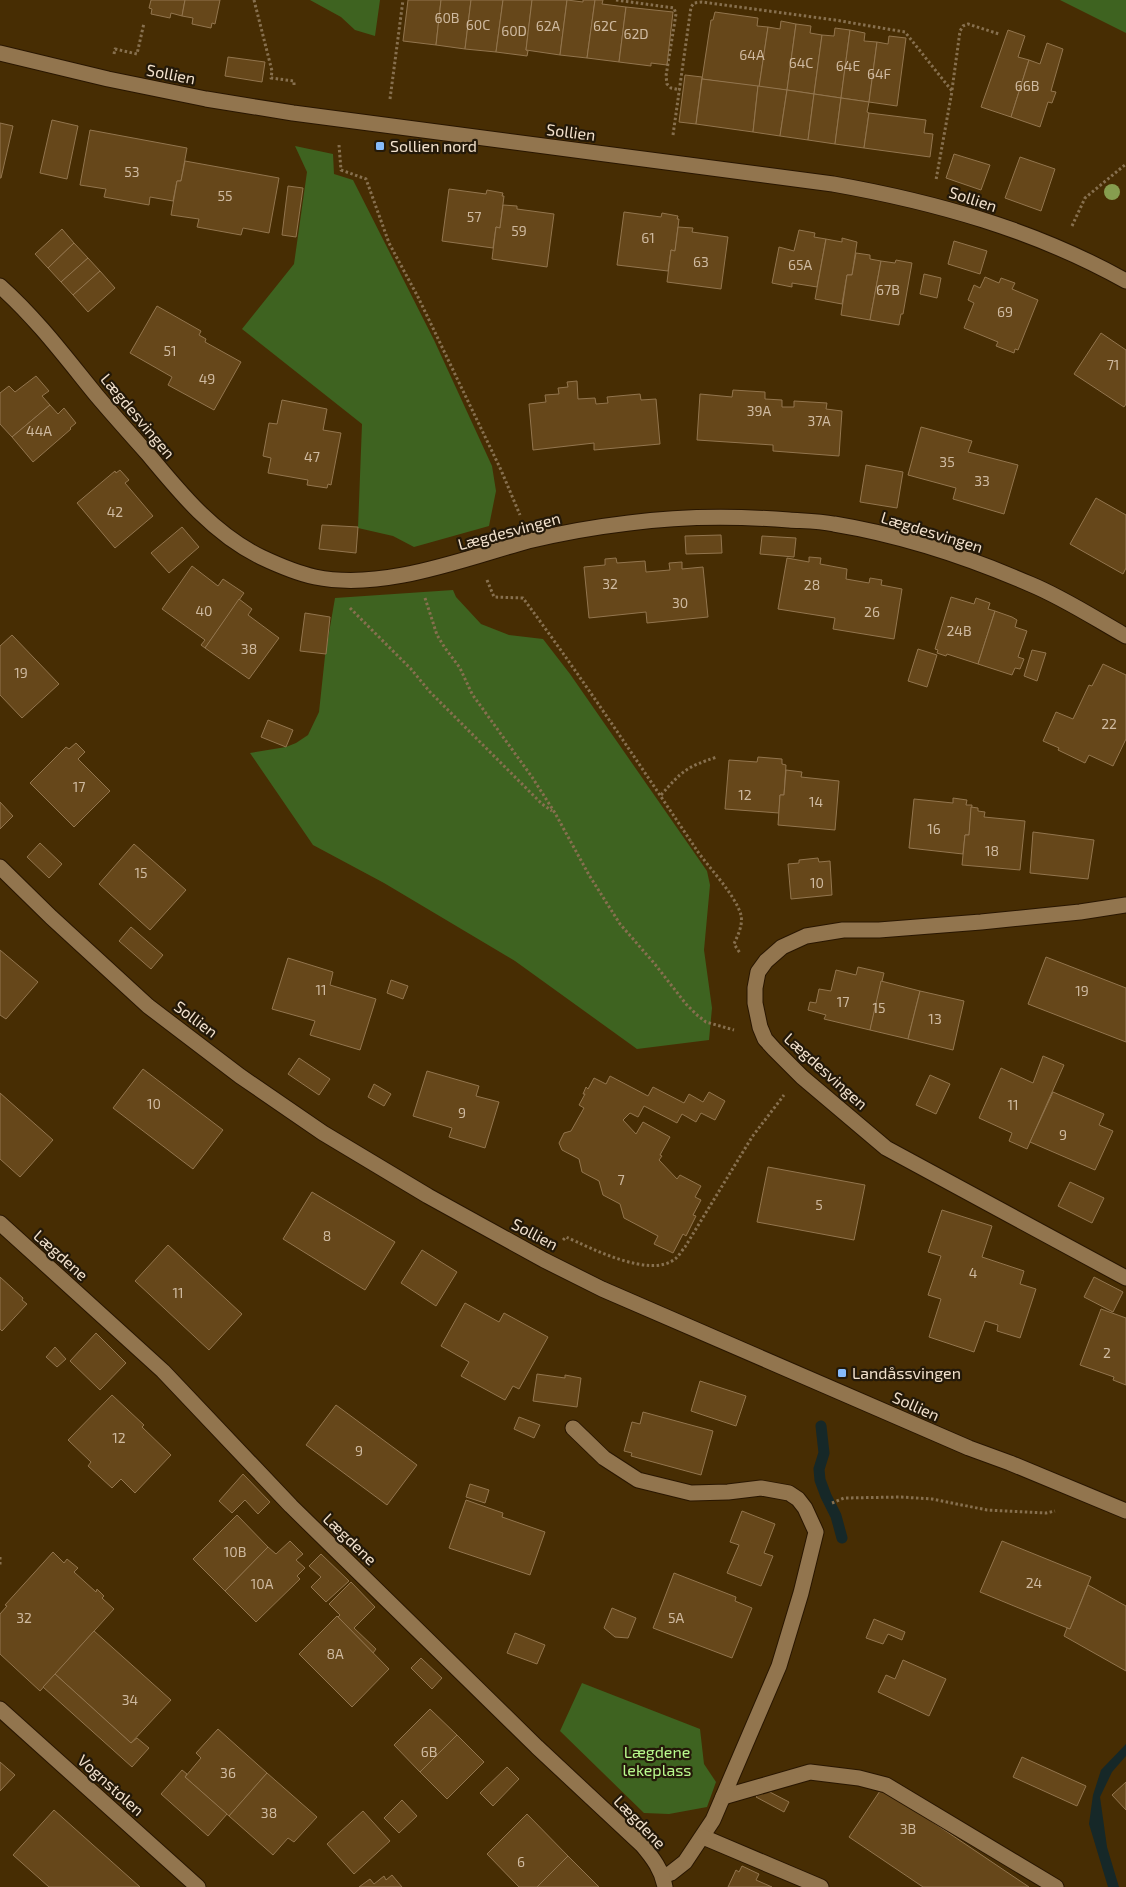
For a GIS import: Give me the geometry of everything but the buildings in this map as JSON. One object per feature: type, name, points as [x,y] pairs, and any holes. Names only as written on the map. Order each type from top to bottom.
[{"type":"street","name":"Sollien","points":[[0,53],[108,79],[264,108],[375,125],[833,184],[887,193],[964,213],[1061,248],[1126,281]]},
{"type":"street","name":"Lægdesvingen","points":[[0,286],[19,302],[53,340],[98,397],[207,521],[257,555],[286,568],[314,577],[334,580],[364,579],[417,573],[531,540],[588,528],[679,518],[728,517],[830,523],[885,534],[972,562],[1043,590],[1126,636]]},
{"type":"street","name":"Sollien","points":[[0,867],[50,917],[148,1006],[240,1076],[322,1133],[381,1169],[544,1260],[602,1289],[969,1448],[1076,1489],[1126,1511]]},
{"type":"street","name":"Lægdesvingen","points":[[1126,905],[1080,912],[981,922],[879,930],[843,930],[806,936],[782,947],[771,956],[758,972],[755,988],[755,1003],[760,1027],[766,1039],[802,1076],[886,1148],[1126,1278]]},
{"type":"street","name":"Lægdene","points":[[0,1223],[163,1371],[291,1506],[537,1747],[642,1845],[656,1862],[664,1882]]},
{"type":"street","points":[[573,1428],[604,1458],[638,1480],[690,1493],[728,1492],[761,1488],[789,1493],[798,1499],[805,1508],[816,1532],[802,1593],[779,1666],[723,1797],[703,1837],[685,1862],[671,1873],[664,1882]]},
{"type":"street","name":"Vognstølen","points":[[0,1709],[198,1887]]},
{"type":"street","points":[[723,1797],[810,1772],[859,1778],[886,1785],[1056,1887]]},
{"type":"street","points":[[703,1837],[821,1887]]},
{"type":"path","points":[[254,0],[272,71],[271,78],[287,80]]},
{"type":"path","points":[[390,98],[403,0]]},
{"type":"path","points":[[616,0],[674,8],[676,14],[666,76],[667,84],[672,88],[680,90]]},
{"type":"path","points":[[669,163],[691,7],[694,3],[702,2],[835,20],[905,32],[952,91]]},
{"type":"path","points":[[115,49],[137,54],[144,23]]},
{"type":"path","points":[[932,204],[952,91],[960,31],[962,26],[968,24],[999,34]]},
{"type":"path","points":[[340,154],[341,170],[366,179],[388,243],[418,297],[475,415],[531,540]]},
{"type":"path","points":[[1061,248],[1085,198],[1126,164]]},
{"type":"path","points":[[417,573],[441,642],[460,668],[476,700],[532,777],[555,813],[589,875],[620,924],[686,1004],[706,1022],[766,1039]]},
{"type":"path","points":[[486,576],[494,597],[523,598],[738,907],[741,926],[734,944],[740,953]]},
{"type":"path","points":[[334,580],[347,604],[465,728],[542,804],[555,813]]},
{"type":"path","points":[[661,795],[681,772],[717,757]]},
{"type":"path","points":[[544,1260],[566,1237],[616,1258],[644,1266],[664,1264],[674,1259],[685,1247],[752,1137],[775,1104],[802,1076]]},
{"type":"path","points":[[816,1532],[821,1513],[834,1501],[844,1498],[932,1499],[987,1510],[1046,1513],[1060,1509],[1076,1489]]},
{"type":"path","points":[[0,1557],[0,1566]]},
{"type":"green space","points":[[310,0],[380,0],[375,36],[355,30],[341,17]]},
{"type":"green space","points":[[1060,0],[1126,0],[1126,33]]},
{"type":"green space","points":[[295,146],[333,154],[334,174],[353,180],[434,340],[492,466],[496,491],[489,526],[414,547],[393,536],[358,528],[362,424],[242,329],[294,264],[307,172]]},
{"type":"green space","points":[[453,590],[456,597],[481,624],[509,635],[543,639],[570,674],[707,871],[710,885],[704,950],[712,1008],[709,1040],[637,1049],[515,961],[384,883],[313,845],[250,753],[286,747],[308,735],[319,712],[325,656],[335,598]]},
{"type":"green space","name":"Lægdene lekeplass","points":[[582,1683],[700,1729],[704,1764],[716,1782],[707,1807],[669,1814],[644,1813],[560,1731]]},
{"type":"shaded area","points":[[1126,1744],[1126,1756],[1112,1772],[1100,1797],[1107,1847],[1119,1887],[1108,1887],[1089,1824],[1093,1795],[1101,1770]]},
{"type":"waterway","points":[[821,1426],[824,1453],[819,1469],[820,1480],[836,1516],[842,1538]]},
{"type":"place","name":"Sollien nord","points":[[380,146]]},
{"type":"place","name":"Landåssvingen","points":[[842,1373]]}]
